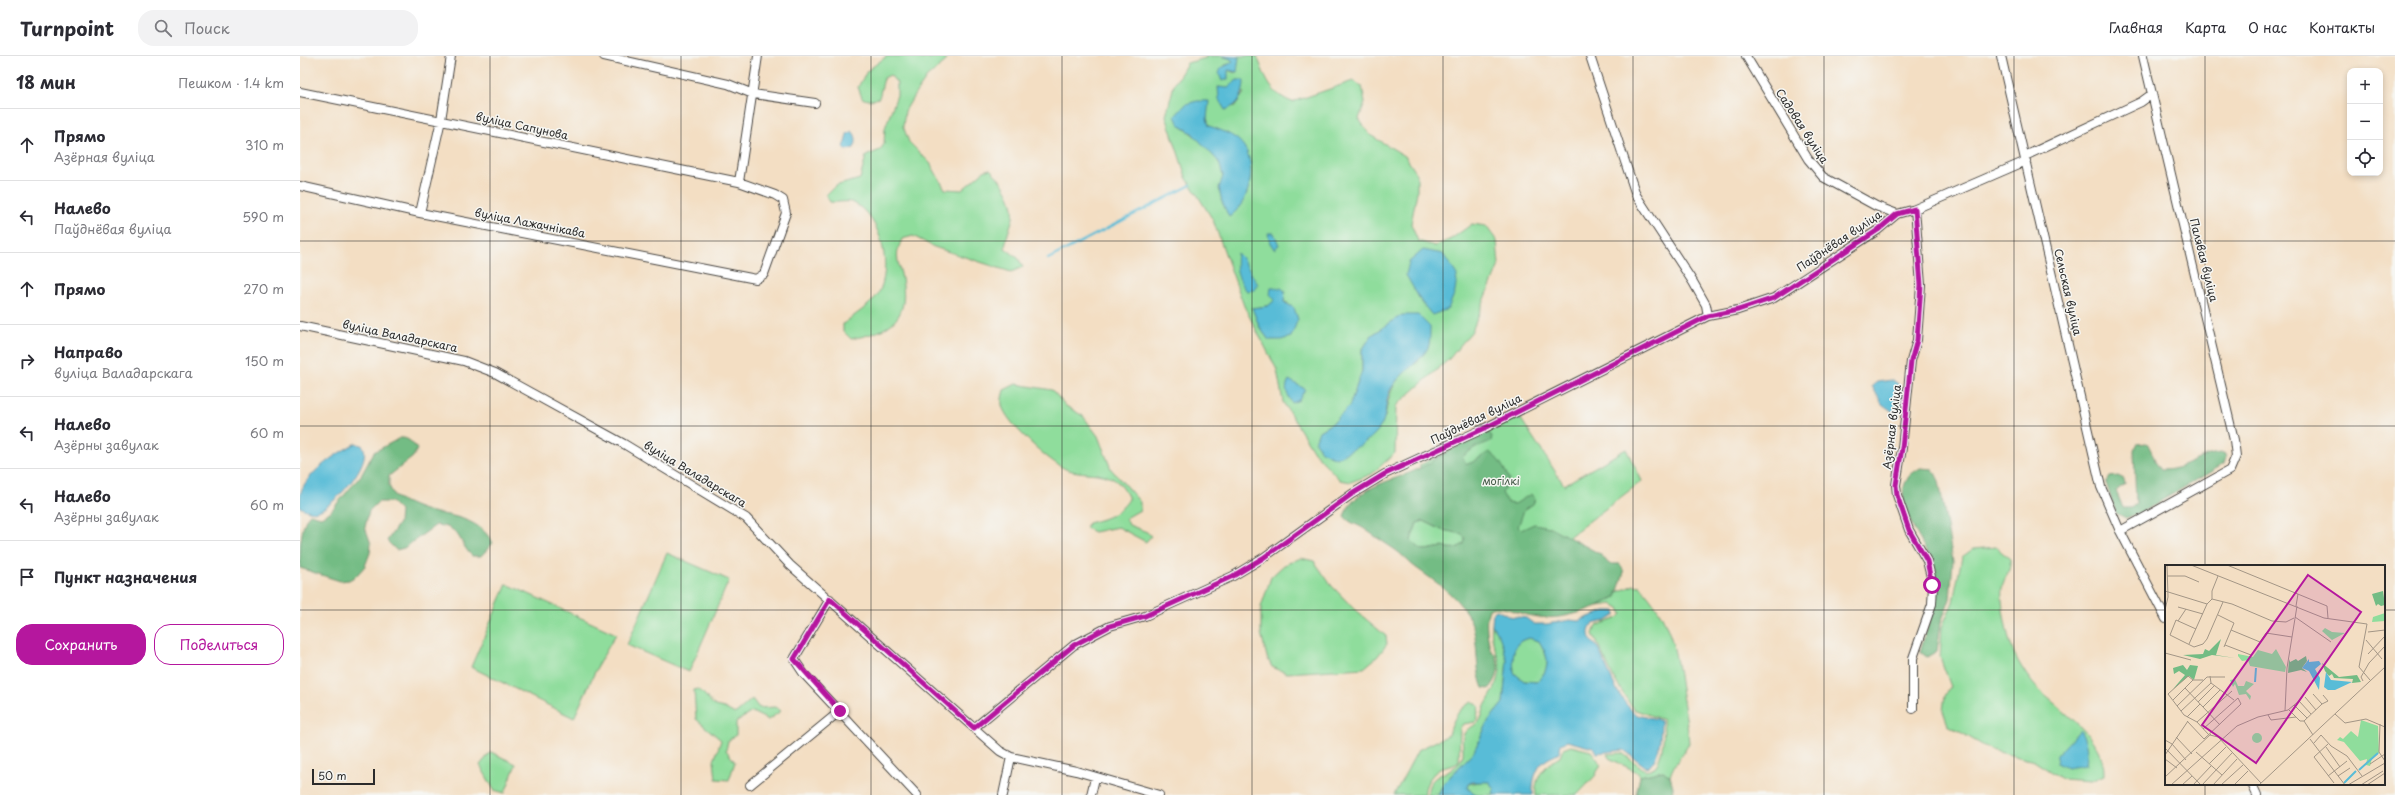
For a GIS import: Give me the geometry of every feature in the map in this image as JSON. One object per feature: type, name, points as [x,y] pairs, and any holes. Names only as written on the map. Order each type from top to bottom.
[{"type":"street","points":[[420,213],[441,120],[451,56]]},
{"type":"street","points":[[604,56],[728,84],[753,94],[816,104]]},
{"type":"street","points":[[739,182],[758,56]]},
{"type":"street","points":[[1590,56],[1636,195],[1693,282],[1706,306],[1708,316]]},
{"type":"street","name":"Садовая вуліца","points":[[1746,56],[1808,159],[1823,177],[1876,206],[1897,214]]},
{"type":"street","name":"Сельская вуліца","points":[[2001,56],[2101,488],[2120,531],[2165,617]]},
{"type":"street","name":"Палявая вуліца","points":[[2120,531],[2230,470],[2236,456],[2234,440],[2199,283],[2143,56]]},
{"type":"street","name":"вуліца Сапунова","points":[[300,92],[739,182],[775,195],[783,200],[786,207],[786,213],[764,274],[756,279]]},
{"type":"street","name":"Паўднёвая вуліца","points":[[974,728],[1074,645],[1110,626],[1145,616],[1233,576],[1263,558],[1352,494],[1385,474],[1483,429],[1708,316],[1738,310],[1774,298],[1878,230],[1897,214],[1915,209],[2026,159],[2141,102],[2152,94]]},
{"type":"street","name":"вуліца Лажачнікава","points":[[300,186],[420,213],[756,279]]},
{"type":"street","name":"Азёрная вуліца","points":[[1913,709],[1913,658],[1932,604],[1932,591],[1927,561],[1909,530],[1897,495],[1896,485],[1902,448],[1911,361],[1917,340],[1921,285],[1915,209]]},
{"type":"street","name":"вуліца Валадарскага","points":[[300,326],[464,361],[521,386],[624,444],[746,518],[790,565],[1000,751],[1011,757]]},
{"type":"street","points":[[830,599],[794,659],[917,795]]},
{"type":"street","points":[[750,785],[840,711]]},
{"type":"street","points":[[1003,795],[1011,757],[1076,771],[1095,778],[1159,795]]},
{"type":"street","points":[[1091,795],[1095,778]]},
{"type":"street","points":[[2252,785],[2257,795]]},
{"type":"green space","points":[[887,56],[918,56],[922,59],[943,56],[946,61],[927,77],[905,111],[903,126],[909,142],[930,163],[945,189],[962,190],[984,171],[990,169],[994,173],[1007,191],[1013,211],[1013,218],[1005,248],[1018,258],[1023,267],[1011,272],[934,247],[913,236],[902,239],[897,256],[903,289],[903,302],[900,312],[895,320],[878,332],[851,339],[843,331],[843,324],[862,310],[878,294],[885,271],[882,244],[872,220],[864,210],[852,202],[830,202],[826,195],[835,186],[860,179],[866,156],[880,150],[884,144],[885,128],[897,95],[897,83],[890,75],[884,78],[879,98],[873,100],[866,100],[862,98],[858,87],[867,71]]},
{"type":"green space","points":[[1206,56],[1222,56],[1231,59],[1233,63],[1225,65],[1227,73],[1228,70],[1235,73],[1238,56],[1257,56],[1269,84],[1278,94],[1292,102],[1353,81],[1362,86],[1365,102],[1359,119],[1370,135],[1405,156],[1417,174],[1417,192],[1411,224],[1418,241],[1435,246],[1451,239],[1472,224],[1486,226],[1497,241],[1499,265],[1472,331],[1449,359],[1396,406],[1395,453],[1372,474],[1351,482],[1340,480],[1314,452],[1283,402],[1277,370],[1244,306],[1213,220],[1186,177],[1166,116],[1174,85],[1187,63],[1206,58]],"holes":[[[1218,87],[1244,93],[1234,107]],[[1208,101],[1207,118],[1209,126],[1237,139],[1246,153],[1229,217],[1220,192],[1223,176],[1218,161],[1206,146],[1179,125]],[[1284,297],[1284,302],[1288,303],[1269,340],[1260,328],[1253,308],[1268,306]],[[1402,315],[1419,361],[1404,373],[1394,384],[1385,417],[1319,431],[1334,422],[1349,407],[1362,371],[1362,350],[1372,335]]]},
{"type":"green space","points":[[1016,384],[1052,390],[1066,406],[1083,416],[1098,436],[1111,469],[1140,502],[1140,510],[1126,518],[1129,525],[1147,532],[1151,536],[1146,542],[1118,527],[1094,532],[1086,528],[1088,523],[1106,518],[1116,513],[1129,499],[1117,482],[1111,478],[1103,475],[1068,470],[1051,460],[1030,442],[1011,421],[1002,405],[1004,390]]},
{"type":"green space","name":"могілкі","points":[[1519,416],[1564,485],[1626,449],[1642,481],[1554,548],[1420,484],[1420,465]]},
{"type":"green space","points":[[1487,431],[1492,436],[1491,441],[1474,448],[1462,457],[1465,463],[1471,463],[1489,452],[1493,454],[1503,467],[1509,479],[1502,493],[1508,503],[1515,504],[1531,494],[1535,499],[1533,504],[1524,510],[1518,527],[1521,530],[1534,524],[1550,527],[1600,554],[1609,564],[1620,564],[1624,572],[1616,597],[1576,614],[1543,617],[1527,615],[1496,607],[1490,608],[1487,616],[1487,632],[1490,648],[1497,661],[1498,670],[1496,678],[1489,689],[1483,688],[1480,679],[1474,631],[1467,614],[1462,607],[1443,588],[1412,565],[1397,551],[1363,528],[1349,521],[1344,516],[1349,506],[1364,492],[1384,482],[1422,467],[1478,433]],"holes":[[[1424,521],[1442,530],[1462,534],[1465,539],[1464,544],[1455,548],[1441,547],[1424,550],[1419,549],[1411,540],[1417,523]]]},
{"type":"green space","points":[[400,438],[408,439],[417,449],[413,457],[389,476],[389,486],[395,497],[422,509],[467,520],[481,529],[493,543],[481,556],[472,556],[455,532],[444,526],[436,525],[404,548],[396,550],[387,541],[399,523],[400,511],[391,502],[378,502],[369,511],[365,527],[371,544],[370,553],[365,566],[356,576],[349,580],[340,581],[300,568],[302,531],[310,514],[321,517],[330,512],[362,474],[374,452]]},
{"type":"green space","points":[[2147,443],[2161,470],[2178,468],[2216,453],[2224,453],[2226,457],[2224,464],[2142,512],[2126,518],[2116,513],[2106,483],[2110,477],[2118,476],[2124,479],[2125,484],[2116,491],[2123,508],[2131,508],[2136,504],[2134,450],[2136,444]]},
{"type":"green space","points":[[1920,468],[1933,469],[1939,481],[1953,561],[1950,599],[1941,622],[1937,651],[1927,657],[1920,652],[1929,623],[1935,594],[1935,574],[1932,563],[1907,514],[1904,501],[1904,489],[1908,478]]},
{"type":"green space","points":[[1424,521],[1442,530],[1462,533],[1465,539],[1464,544],[1455,548],[1441,547],[1426,550],[1418,549],[1411,540],[1417,523]]},
{"type":"green space","points":[[1996,547],[2010,559],[2009,568],[2002,588],[2002,602],[2009,640],[2021,666],[2036,687],[2079,726],[2097,749],[2103,762],[2104,775],[2091,781],[2062,779],[2034,761],[1991,750],[1948,725],[1943,711],[1945,695],[1951,687],[1940,657],[1942,627],[1953,602],[1962,557],[1973,549]]},
{"type":"green space","points":[[667,553],[729,580],[689,672],[627,645]]},
{"type":"green space","points":[[1301,558],[1314,561],[1331,585],[1355,610],[1386,636],[1387,644],[1377,657],[1364,668],[1287,673],[1272,667],[1267,657],[1261,633],[1261,607],[1271,577],[1284,565]]},
{"type":"green space","points":[[507,584],[616,634],[598,665],[574,718],[471,667]]},
{"type":"green space","points":[[1634,585],[1640,586],[1650,598],[1665,622],[1670,634],[1676,659],[1689,743],[1670,776],[1663,771],[1640,776],[1637,772],[1609,758],[1607,754],[1622,753],[1645,770],[1655,768],[1660,757],[1663,744],[1663,720],[1633,709],[1613,677],[1593,634],[1596,626],[1618,618],[1622,614],[1619,608],[1612,604],[1598,606],[1616,597],[1618,592]]},
{"type":"green space","points":[[1492,625],[1500,637],[1507,660],[1503,703],[1489,720],[1473,753],[1443,784],[1438,795],[1428,795],[1431,782],[1441,774],[1452,769],[1461,760],[1463,754],[1464,734],[1479,721],[1497,684],[1500,663],[1493,643],[1491,632]]},
{"type":"green space","points":[[1529,638],[1539,641],[1545,652],[1547,662],[1545,672],[1537,682],[1524,681],[1514,673],[1514,651],[1518,643]]},
{"type":"green space","points":[[699,689],[715,706],[724,708],[735,714],[752,699],[759,708],[776,707],[781,711],[768,720],[752,712],[736,722],[736,735],[728,741],[726,750],[735,762],[729,780],[716,779],[714,761],[721,740],[696,719],[694,690]]},
{"type":"green space","points":[[1472,702],[1479,706],[1476,722],[1463,724],[1460,728],[1459,762],[1435,772],[1426,785],[1425,795],[1394,795],[1418,750],[1449,735],[1456,716],[1463,708]]},
{"type":"green space","points":[[1571,746],[1591,751],[1601,764],[1595,776],[1577,795],[1536,795],[1537,783],[1542,772],[1560,757],[1563,749]]},
{"type":"green space","points":[[491,752],[516,764],[505,793],[494,790],[480,765]]},
{"type":"green space","points":[[1663,771],[1670,776],[1673,787],[1672,795],[1636,795],[1640,776]]},
{"type":"green space","points":[[1485,781],[1489,782],[1494,789],[1493,795],[1477,795],[1467,788],[1468,784]]},
{"type":"water","points":[[1222,56],[1239,57],[1237,72],[1228,70],[1228,79],[1222,81],[1219,74],[1221,68],[1233,62],[1231,59]]},
{"type":"water","points":[[1237,80],[1244,80],[1242,95],[1234,106],[1225,110],[1219,100],[1218,87],[1228,88]]},
{"type":"water","points":[[1197,101],[1209,101],[1207,118],[1209,126],[1227,133],[1237,139],[1244,147],[1249,157],[1251,168],[1248,190],[1237,210],[1229,217],[1222,202],[1219,188],[1223,176],[1219,162],[1192,133],[1179,125],[1175,116],[1186,104]]},
{"type":"water","points":[[852,131],[856,137],[856,144],[854,148],[847,150],[844,148],[847,134]]},
{"type":"water","points":[[1268,233],[1274,233],[1279,245],[1274,249],[1270,243]]},
{"type":"water","points":[[1423,250],[1443,254],[1457,275],[1455,292],[1448,309],[1432,315],[1422,303],[1406,275],[1409,262]]},
{"type":"water","points":[[1237,253],[1243,259],[1258,284],[1254,290],[1247,291],[1241,282],[1236,264]]},
{"type":"water","points":[[1271,288],[1281,288],[1285,291],[1284,302],[1294,308],[1298,319],[1291,337],[1281,340],[1269,340],[1260,328],[1252,308],[1268,306],[1275,300],[1270,294]]},
{"type":"water","points":[[1402,315],[1418,315],[1430,327],[1429,345],[1426,351],[1399,378],[1390,391],[1384,420],[1375,434],[1359,446],[1336,458],[1321,451],[1315,442],[1319,431],[1334,422],[1349,407],[1362,371],[1362,350],[1372,335]]},
{"type":"water","points":[[1289,380],[1305,389],[1299,400],[1292,403],[1287,392],[1287,383]]},
{"type":"water","points":[[1892,380],[1899,384],[1903,394],[1901,405],[1893,412],[1882,404],[1872,386],[1877,382]]},
{"type":"water","points":[[356,443],[363,446],[365,453],[357,473],[342,493],[325,507],[316,512],[300,507],[301,492],[310,477],[324,463]]},
{"type":"water","points":[[1497,610],[1508,616],[1526,618],[1534,624],[1547,624],[1570,620],[1578,621],[1605,611],[1615,611],[1616,615],[1606,621],[1592,624],[1589,631],[1589,636],[1598,648],[1613,683],[1627,705],[1633,712],[1640,716],[1655,719],[1661,722],[1658,748],[1654,761],[1646,767],[1624,750],[1597,753],[1593,748],[1567,741],[1561,744],[1559,753],[1546,760],[1539,767],[1534,781],[1533,795],[1493,795],[1494,789],[1489,782],[1472,782],[1468,784],[1467,788],[1477,795],[1438,795],[1443,784],[1473,753],[1489,720],[1503,703],[1507,660],[1500,638],[1492,625],[1493,612]],"holes":[[[1529,638],[1539,641],[1545,652],[1547,662],[1545,672],[1537,682],[1524,681],[1514,673],[1514,651],[1518,643],[1523,640]]]},
{"type":"water","points":[[2080,730],[2086,747],[2086,765],[2067,768],[2056,763],[2057,755]]},
{"type":"waterway","points":[[1048,259],[1191,185]]},
{"type":"route","points":[[840,711],[804,674],[794,659],[830,599],[974,728],[1041,674],[1074,645],[1110,626],[1145,616],[1233,576],[1263,558],[1352,494],[1385,474],[1483,429],[1708,316],[1738,310],[1774,298],[1878,230],[1897,214],[1915,209],[1918,223],[1921,285],[1917,340],[1911,361],[1902,448],[1896,485],[1897,495],[1909,530],[1927,561],[1932,585]]}]
